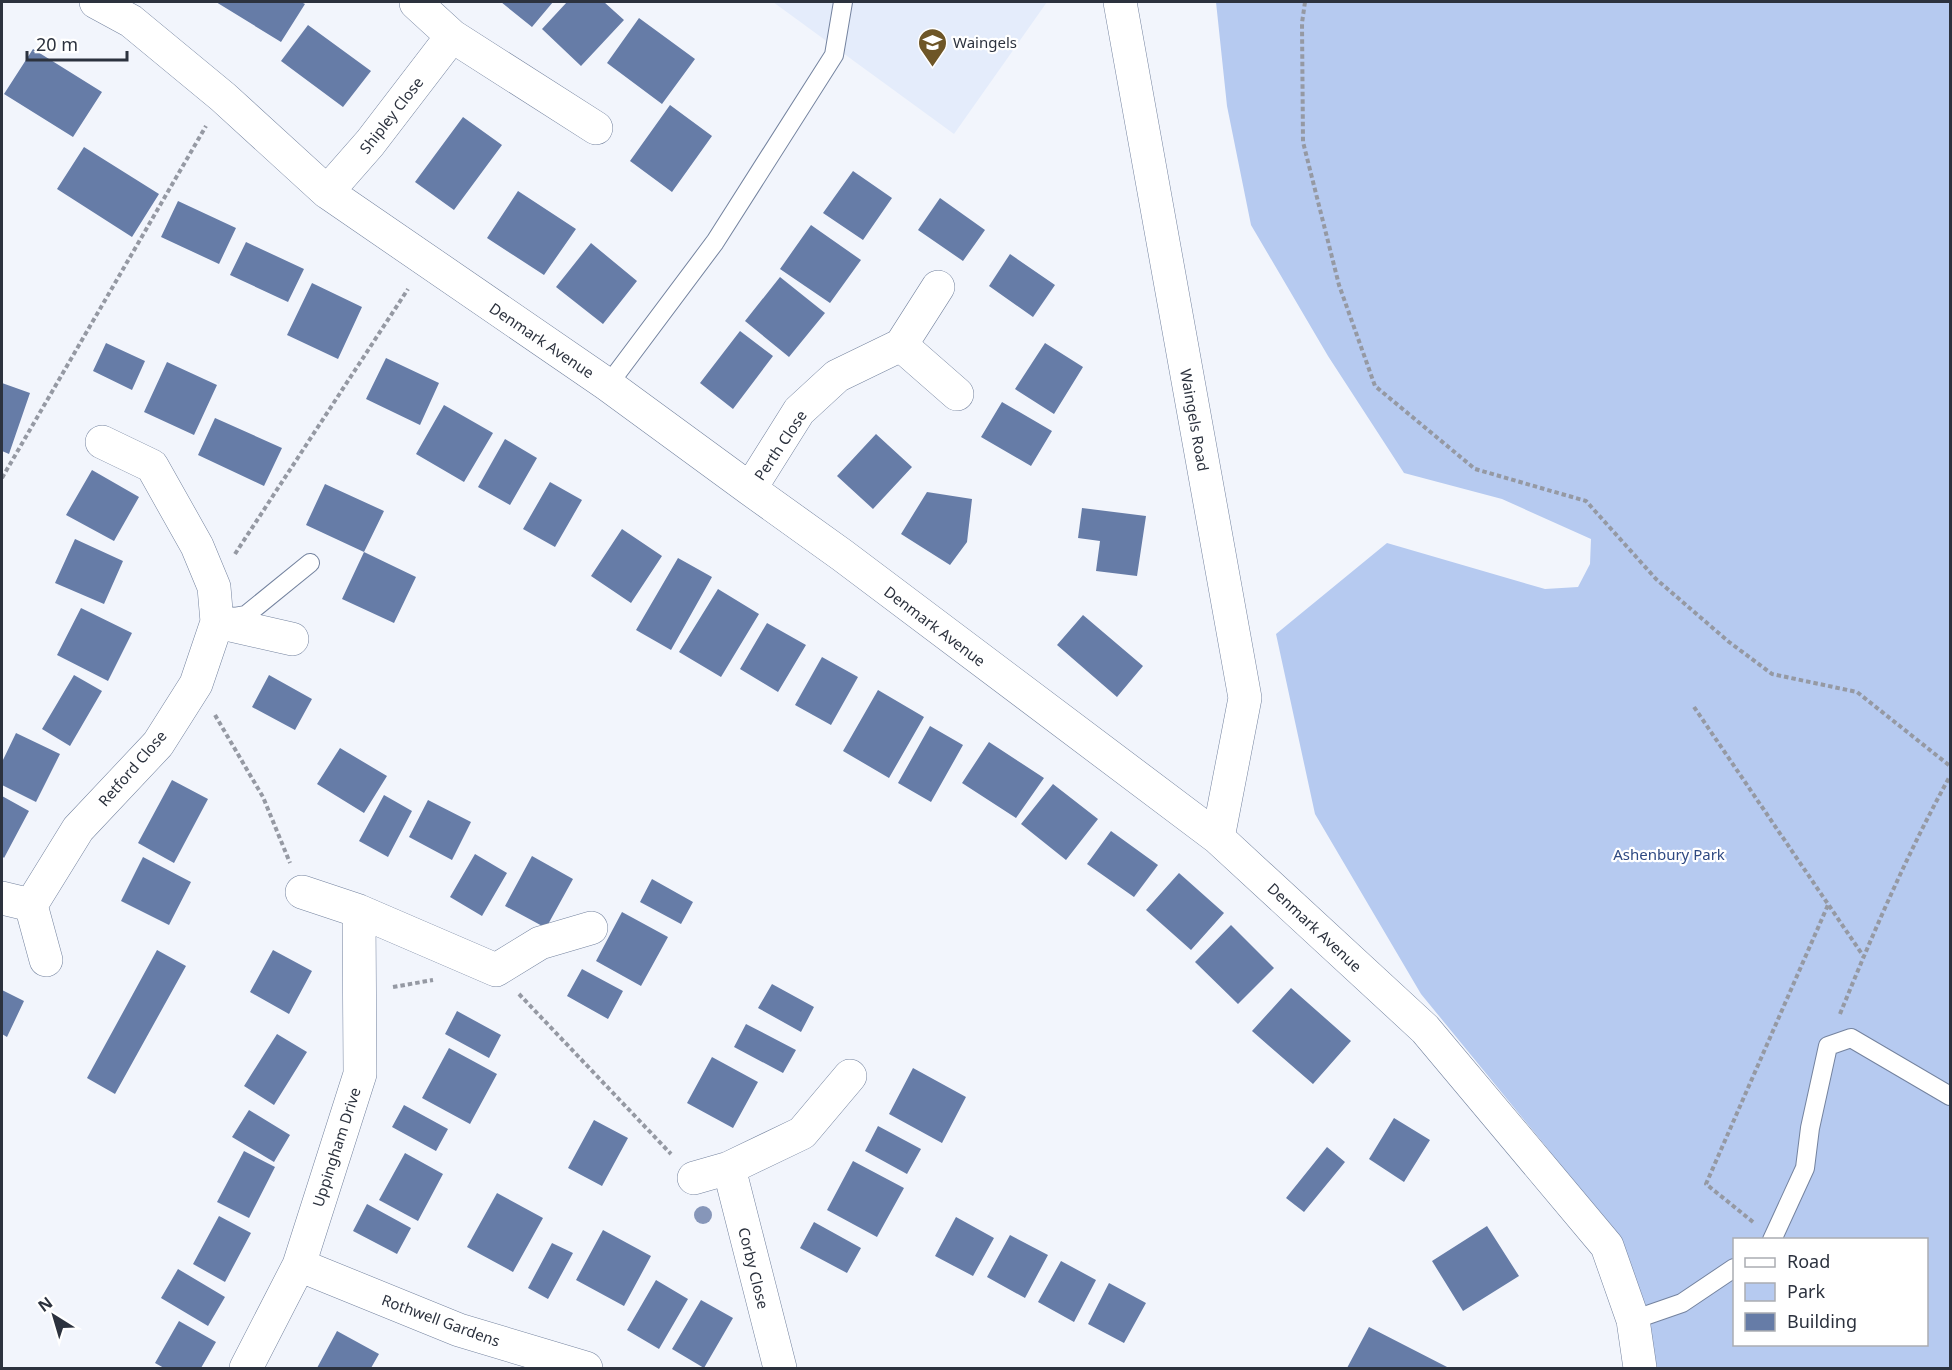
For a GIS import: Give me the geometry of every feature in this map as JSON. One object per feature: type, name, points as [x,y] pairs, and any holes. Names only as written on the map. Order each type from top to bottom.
[{"type":"street","name":"Denmark Avenue","points":[[96,2],[130,21],[223,97],[327,192],[608,386],[842,555],[1218,838],[1425,1029],[1607,1246],[1633,1320],[1640,1368]]},
{"type":"street","name":"Waingels Road","points":[[1120,2],[1245,698],[1218,838]]},
{"type":"street","points":[[416,3],[452,36],[596,128]]},
{"type":"street","name":"Shipley Close","points":[[327,192],[370,143],[452,36]]},
{"type":"street","points":[[938,287],[901,345],[957,394]]},
{"type":"street","name":"Perth Close","points":[[750,489],[800,411],[829,383],[837,376],[901,345]]},
{"type":"street","points":[[102,442],[152,466],[197,546],[216,607],[292,639]]},
{"type":"street","name":"Retford Close","points":[[46,960],[16,902],[78,829],[158,744],[196,684],[216,607]]},
{"type":"street","points":[[302,892],[359,911],[496,970],[540,943],[591,928]]},
{"type":"street","name":"Uppingham Drive","points":[[246,1368],[299,1265],[360,1074],[359,911]]},
{"type":"street","points":[[694,1178],[729,1168],[802,1133],[850,1076]]},
{"type":"street","name":"Corby Close","points":[[729,1168],[780,1368]]},
{"type":"street","name":"Rothwell Gardens","points":[[299,1265],[459,1330],[586,1368]]},
{"type":"lane","points":[[608,386],[715,242],[834,55],[843,2]]},
{"type":"lane","points":[[216,607],[234,617],[246,615],[310,563]]},
{"type":"lane","points":[[1773,1238],[1805,1168],[1810,1128],[1828,1046],[1851,1038],[1950,1096]]},
{"type":"lane","points":[[1633,1320],[1682,1303],[1733,1269]]},
{"type":"path","points":[[1305,2],[1302,22],[1303,142],[1339,285],[1375,386],[1475,468],[1586,501],[1656,579],[1729,642],[1772,674],[1857,692],[1950,766]]},
{"type":"path","points":[[2,478],[223,97]]},
{"type":"path","points":[[216,607],[427,261]]},
{"type":"path","points":[[196,684],[263,797],[302,892]]},
{"type":"path","points":[[1694,707],[1864,957]]},
{"type":"path","points":[[1828,1046],[1864,957],[1928,816],[1950,776]]},
{"type":"path","points":[[1772,1238],[1706,1184],[1828,905]]},
{"type":"path","points":[[496,970],[694,1178]]},
{"type":"path","points":[[360,992],[440,980]]},
{"type":"shaded area","name":"Waingels","points":[[773,2],[1047,2],[954,134]]},
{"type":"green space","name":"Ashenbury Park","points":[[1216,2],[1950,2],[1950,1368],[1646,1368],[1618,1249],[1548,1149],[1421,994],[1315,814],[1276,634],[1387,543],[1545,589],[1578,587],[1590,564],[1591,539],[1502,499],[1404,473],[1328,356],[1251,225],[1227,106]]},
{"type":"building","points":[[216,2],[301,2],[305,4],[281,42]]},
{"type":"building","points":[[501,2],[553,2],[532,27]]},
{"type":"building","points":[[567,2],[604,2],[624,20],[581,66],[542,29]]},
{"type":"building","points":[[639,18],[695,59],[662,104],[607,63]]},
{"type":"building","points":[[308,25],[371,71],[343,107],[281,61]]},
{"type":"building","points":[[33,49],[102,92],[73,137],[4,94]]},
{"type":"building","points":[[670,105],[712,136],[672,192],[630,161]]},
{"type":"building","points":[[463,117],[502,145],[454,210],[415,182]]},
{"type":"building","points":[[84,147],[159,194],[132,237],[57,189]]},
{"type":"building","points":[[853,171],[892,198],[863,240],[823,213]]},
{"type":"building","points":[[518,191],[576,229],[544,275],[487,238]]},
{"type":"building","points":[[940,198],[985,230],[963,261],[918,230]]},
{"type":"building","points":[[178,201],[236,228],[219,264],[161,237]]},
{"type":"building","points":[[811,225],[861,260],[830,303],[780,269]]},
{"type":"building","points":[[246,242],[304,269],[288,302],[230,275]]},
{"type":"building","points":[[591,243],[637,281],[603,324],[556,287]]},
{"type":"building","points":[[1010,254],[1055,285],[1033,317],[989,286]]},
{"type":"building","points":[[780,277],[825,313],[789,357],[745,321]]},
{"type":"building","points":[[312,283],[362,307],[338,359],[287,335]]},
{"type":"building","points":[[740,331],[773,356],[733,409],[700,383]]},
{"type":"building","points":[[106,343],[145,361],[132,390],[93,371]]},
{"type":"building","points":[[1045,343],[1083,367],[1054,414],[1015,389]]},
{"type":"building","points":[[386,358],[439,383],[420,425],[366,399]]},
{"type":"building","points":[[167,362],[217,385],[194,435],[144,412]]},
{"type":"building","points":[[2,383],[30,393],[9,454],[2,451]]},
{"type":"building","points":[[1002,402],[1052,431],[1031,466],[981,437]]},
{"type":"building","points":[[444,405],[493,433],[464,482],[416,454]]},
{"type":"building","points":[[215,418],[282,448],[264,486],[198,455]]},
{"type":"building","points":[[876,434],[912,467],[873,509],[837,476]]},
{"type":"building","points":[[505,439],[537,458],[510,505],[478,487]]},
{"type":"building","points":[[92,470],[139,497],[114,541],[66,515]]},
{"type":"building","points":[[550,482],[582,500],[555,547],[523,529]]},
{"type":"building","points":[[325,484],[384,511],[364,552],[306,525]]},
{"type":"building","points":[[927,492],[972,499],[967,542],[950,565],[901,534]]},
{"type":"building","points":[[1082,508],[1146,516],[1137,576],[1096,571],[1100,541],[1078,538]]},
{"type":"building","points":[[622,529],[662,556],[631,603],[591,576]]},
{"type":"building","points":[[75,539],[123,561],[104,604],[55,583]]},
{"type":"building","points":[[364,552],[416,577],[394,623],[342,599]]},
{"type":"building","points":[[678,558],[712,577],[671,650],[636,630]]},
{"type":"building","points":[[718,589],[759,614],[721,677],[679,652]]},
{"type":"building","points":[[81,608],[132,633],[108,681],[57,655]]},
{"type":"building","points":[[1083,615],[1143,666],[1117,697],[1057,645]]},
{"type":"building","points":[[767,623],[806,645],[778,692],[740,669]]},
{"type":"building","points":[[822,657],[858,677],[831,725],[795,705]]},
{"type":"building","points":[[74,675],[102,691],[70,746],[42,729]]},
{"type":"building","points":[[269,675],[312,699],[295,730],[252,707]]},
{"type":"building","points":[[878,690],[924,717],[889,778],[843,751]]},
{"type":"building","points":[[930,726],[963,745],[931,802],[898,783]]},
{"type":"building","points":[[16,733],[60,754],[36,802],[2,785],[2,762]]},
{"type":"building","points":[[989,742],[1044,778],[1016,818],[962,783]]},
{"type":"building","points":[[340,748],[387,776],[364,813],[317,784]]},
{"type":"building","points":[[172,780],[208,799],[174,863],[138,843]]},
{"type":"building","points":[[1053,784],[1098,819],[1066,860],[1021,824]]},
{"type":"building","points":[[384,795],[412,811],[388,857],[359,841]]},
{"type":"building","points":[[2,796],[29,811],[4,858],[2,856]]},
{"type":"building","points":[[428,800],[471,822],[452,860],[409,837]]},
{"type":"building","points":[[1111,831],[1158,865],[1134,897],[1087,864]]},
{"type":"building","points":[[475,854],[507,873],[482,916],[450,897]]},
{"type":"building","points":[[532,856],[573,879],[546,928],[505,906]]},
{"type":"building","points":[[143,857],[191,882],[169,925],[121,901]]},
{"type":"building","points":[[1179,873],[1224,913],[1191,950],[1146,910]]},
{"type":"building","points":[[652,879],[693,902],[681,924],[640,902]]},
{"type":"building","points":[[622,912],[668,937],[641,986],[596,961]]},
{"type":"building","points":[[1231,925],[1274,968],[1238,1004],[1195,962]]},
{"type":"building","points":[[157,950],[186,966],[115,1094],[87,1078]]},
{"type":"building","points":[[273,950],[312,971],[289,1014],[250,992]]},
{"type":"building","points":[[582,969],[623,991],[608,1019],[567,996]]},
{"type":"building","points":[[772,984],[814,1007],[801,1032],[758,1008]]},
{"type":"building","points":[[1291,988],[1351,1041],[1313,1084],[1252,1031]]},
{"type":"building","points":[[2,990],[24,1001],[7,1037],[2,1034]]},
{"type":"building","points":[[457,1011],[501,1035],[489,1058],[445,1034]]},
{"type":"building","points":[[746,1024],[796,1050],[783,1073],[734,1047]]},
{"type":"building","points":[[277,1034],[307,1052],[274,1105],[244,1086]]},
{"type":"building","points":[[449,1048],[497,1074],[470,1124],[422,1098]]},
{"type":"building","points":[[712,1057],[758,1082],[733,1128],[687,1103]]},
{"type":"building","points":[[913,1068],[966,1097],[942,1143],[889,1114]]},
{"type":"building","points":[[404,1105],[448,1129],[436,1151],[392,1127]]},
{"type":"building","points":[[249,1110],[290,1135],[274,1162],[232,1137]]},
{"type":"building","points":[[1394,1118],[1430,1140],[1404,1182],[1369,1159]]},
{"type":"building","points":[[594,1120],[628,1138],[602,1186],[568,1168]]},
{"type":"building","points":[[878,1126],[921,1149],[907,1174],[865,1151]]},
{"type":"building","points":[[1327,1147],[1345,1162],[1304,1212],[1286,1198]]},
{"type":"building","points":[[244,1151],[275,1167],[249,1218],[217,1202]]},
{"type":"building","points":[[405,1153],[443,1174],[418,1221],[379,1200]]},
{"type":"building","points":[[853,1161],[904,1188],[877,1237],[827,1210]]},
{"type":"building","points":[[497,1193],[543,1218],[513,1272],[467,1247]]},
{"type":"building","points":[[367,1204],[411,1228],[397,1254],[353,1231]]},
{"type":"building","points":[[219,1216],[251,1233],[225,1282],[193,1264]]},
{"type":"building","points":[[956,1217],[994,1238],[973,1276],[935,1256]]},
{"type":"building","points":[[814,1222],[861,1248],[847,1273],[800,1248]]},
{"type":"building","points":[[1487,1226],[1519,1276],[1463,1311],[1432,1261]]},
{"type":"building","points":[[603,1230],[651,1256],[624,1306],[576,1280]]},
{"type":"building","points":[[1010,1235],[1048,1255],[1025,1298],[987,1277]]},
{"type":"building","points":[[552,1243],[573,1253],[548,1299],[528,1288]]},
{"type":"building","points":[[1061,1261],[1096,1280],[1074,1322],[1038,1302]]},
{"type":"building","points":[[178,1269],[225,1297],[208,1326],[161,1298]]},
{"type":"building","points":[[656,1280],[688,1299],[659,1349],[627,1330]]},
{"type":"building","points":[[1109,1283],[1146,1303],[1124,1343],[1088,1324]]},
{"type":"building","points":[[701,1300],[733,1318],[704,1368],[672,1349]]},
{"type":"building","points":[[179,1321],[216,1342],[201,1368],[164,1368],[155,1363]]},
{"type":"building","points":[[1369,1327],[1449,1368],[1347,1368]]},
{"type":"building","points":[[337,1331],[379,1354],[371,1368],[317,1368]]},
{"type":"place","name":"Waingels","points":[[932,68]]}]
